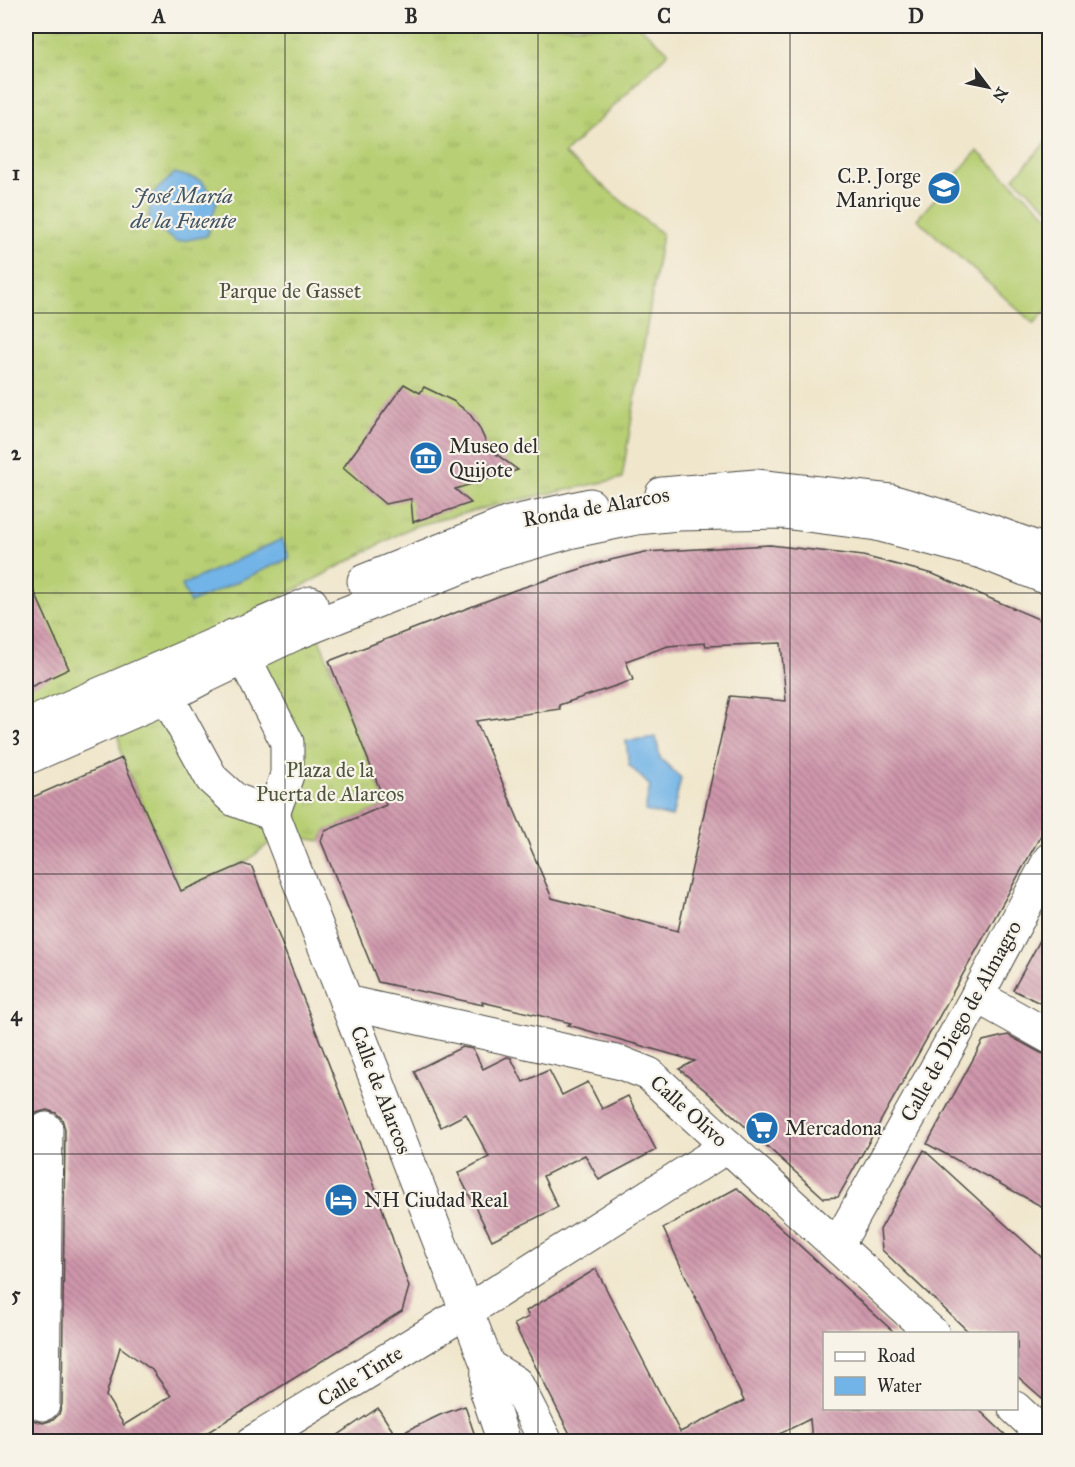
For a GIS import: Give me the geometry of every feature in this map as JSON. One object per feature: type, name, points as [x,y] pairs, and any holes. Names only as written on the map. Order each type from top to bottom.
[{"type":"main road","name":"Ronda de Alarcos","points":[[238,647],[285,613],[509,523],[635,496],[756,486],[891,501],[988,530],[1050,554]]},
{"type":"main road","name":"Ronda de Alarcos","points":[[159,684],[238,647],[294,634],[496,553],[573,531],[636,518],[783,512],[877,524],[982,552],[1050,579]]},
{"type":"main road","points":[[159,684],[212,779],[235,801],[273,814],[287,775],[286,742],[238,647]]},
{"type":"main road","points":[[26,726],[159,684]]},
{"type":"main road","points":[[26,758],[159,684]]},
{"type":"main road","name":"Calle de Alarcos","points":[[273,814],[488,1366],[487,1392],[504,1442]]},
{"type":"main road","name":"Calle de Diego de Almagro","points":[[837,1246],[977,996],[1050,859]]},
{"type":"main road","points":[[977,996],[1050,1036]]},
{"type":"main road","name":"Calle Olivo","points":[[346,1002],[621,1063],[650,1074],[931,1332]]},
{"type":"main road","points":[[43,1404],[35,1328],[46,1130]]},
{"type":"main road","name":"Calle Tinte","points":[[254,1442],[728,1146]]},
{"type":"main road","points":[[488,1366],[516,1383],[546,1442]]},
{"type":"main road","points":[[1016,1410],[1050,1441]]},
{"type":"green space","name":"Parque de Gasset","points":[[26,26],[639,26],[669,52],[564,154],[662,234],[622,478],[500,504],[412,527],[111,689],[26,725]]},
{"type":"green space","points":[[1049,139],[1049,209],[1014,178]]},
{"type":"green space","points":[[977,151],[1049,217],[1049,306],[1034,324],[917,219]]},
{"type":"green space","name":"Plaza de la Puerta de Alarcos","points":[[314,626],[386,805],[325,831],[321,841],[281,834],[243,864],[182,890],[122,758],[118,734],[166,697],[235,800],[281,833],[287,775],[243,658]]},
{"type":"water","name":"José María de la Fuente","points":[[175,173],[202,181],[217,202],[207,236],[177,242],[149,223],[150,196]]},
{"type":"water","points":[[282,539],[290,558],[190,603],[182,585]]},
{"type":"water","points":[[656,737],[660,758],[681,778],[672,817],[645,811],[650,786],[629,765],[626,741]]},
{"type":"building","name":"Museo del Quijote","points":[[404,384],[420,393],[424,387],[453,401],[469,413],[479,427],[489,449],[518,470],[455,489],[471,503],[413,522],[411,499],[385,504],[343,468]]},
{"type":"building","points":[[770,545],[863,556],[933,574],[1050,624],[1050,819],[838,1197],[824,1198],[679,1069],[695,1061],[568,1025],[571,1023],[482,1002],[483,1005],[378,982],[321,841],[325,831],[386,805],[329,661],[515,590],[602,562],[645,552]],"holes":[[[705,643],[706,646],[781,643],[786,701],[730,696],[678,931],[552,898],[476,721],[560,709],[559,705],[633,680],[626,661],[668,646]]]},
{"type":"building","points":[[26,573],[69,669],[26,689]]},
{"type":"building","points":[[122,758],[181,891],[243,864],[252,867],[363,1152],[409,1287],[402,1311],[192,1442],[26,1442],[26,1409],[33,1420],[43,1423],[53,1420],[59,1414],[62,1404],[65,1129],[62,1119],[56,1113],[47,1110],[36,1113],[30,1119],[27,1128],[26,1289],[26,800]],"holes":[[[120,1347],[152,1370],[171,1396],[124,1425],[106,1396]]]},
{"type":"building","points":[[1050,922],[1050,1008],[1013,990]]},
{"type":"building","points":[[1008,1035],[1050,1056],[1050,1211],[927,1144],[983,1041]]},
{"type":"building","points":[[462,1047],[473,1049],[483,1069],[507,1057],[511,1058],[523,1082],[549,1070],[562,1095],[588,1082],[602,1109],[628,1096],[656,1150],[599,1180],[585,1155],[543,1176],[558,1207],[492,1240],[458,1173],[489,1157],[466,1114],[441,1127],[414,1071]]},
{"type":"building","points":[[924,1150],[1050,1265],[1050,1405],[1018,1377],[1018,1332],[969,1332],[882,1250],[880,1230]]},
{"type":"building","points":[[737,1188],[894,1332],[823,1332],[823,1410],[979,1410],[1013,1442],[812,1442],[810,1419],[763,1442],[574,1442],[514,1324],[529,1317],[526,1311],[596,1269],[680,1432],[744,1401],[663,1228]]},
{"type":"building","points":[[465,1406],[477,1442],[328,1442],[378,1408],[396,1436]]},
{"type":"place","name":"C.P. Jorge Manrique","points":[[944,188]]},
{"type":"place","name":"Museo del Quijote","points":[[426,458]]},
{"type":"place","name":"Mercadona","points":[[762,1128]]},
{"type":"place","name":"NH Ciudad Real","points":[[341,1200]]}]
